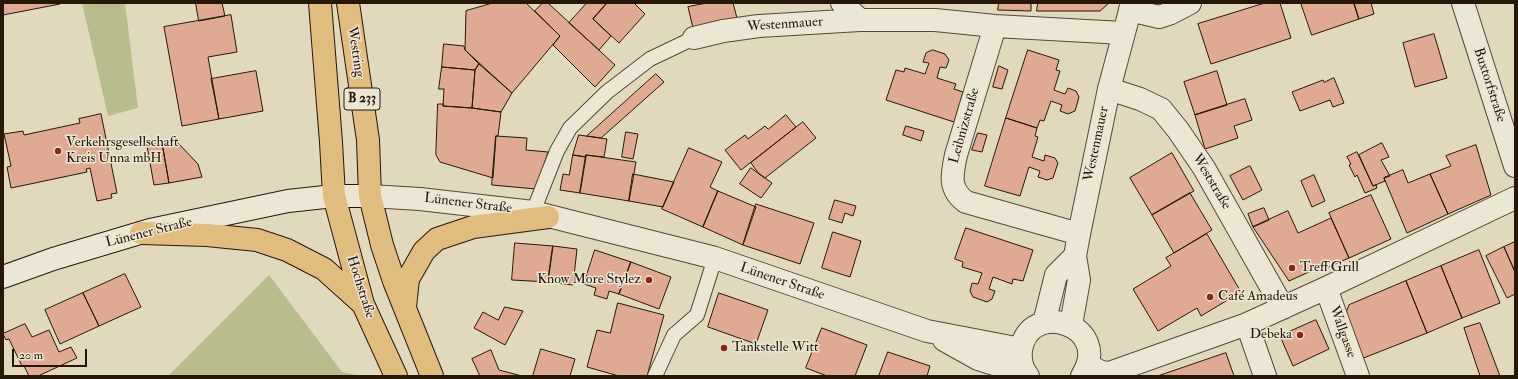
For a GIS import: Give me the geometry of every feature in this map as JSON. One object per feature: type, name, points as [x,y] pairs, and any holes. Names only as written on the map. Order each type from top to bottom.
[{"type":"main road","name":"B 233","points":[[320,3],[334,196]]},
{"type":"main road","name":"Westring","points":[[348,3],[368,140],[370,196]]},
{"type":"main road","name":"Hochstraße","points":[[334,196],[363,304],[396,376]]},
{"type":"main road","name":"B 233","points":[[370,196],[382,245],[394,282],[432,376]]},
{"type":"main road","points":[[405,310],[408,279],[424,251],[437,239],[473,227],[540,214]]},
{"type":"main road","points":[[141,233],[207,235],[257,240],[287,250],[324,269],[363,304]]},
{"type":"street","points":[[842,3],[860,20]]},
{"type":"street","points":[[1131,6],[1159,17],[1171,13],[1190,3]]},
{"type":"street","name":"Buxtorfstraße","points":[[1463,3],[1515,166]]},
{"type":"street","name":"Westenmauer","points":[[1071,325],[1079,280],[1075,256],[1079,234],[1108,89],[1131,6]]},
{"type":"street","name":"Westenmauer","points":[[694,38],[723,31],[759,26],[860,20],[936,20],[995,26],[1123,33]]},
{"type":"street","name":"Leibnizstraße","points":[[995,26],[956,155],[952,173],[953,186],[959,197],[966,202],[1079,234]]},
{"type":"street","name":"Weststraße","points":[[1108,89],[1140,99],[1162,109],[1204,168],[1283,308]]},
{"type":"street","name":"Lünener Straße","points":[[3,278],[53,260],[141,233],[288,201],[334,196],[420,198],[540,214],[715,258],[927,331],[1021,349]]},
{"type":"street","points":[[1027,375],[1021,357],[1021,349],[1029,332],[1044,323],[1062,322],[1071,325],[1080,332],[1087,342],[1089,353],[1085,370],[1109,373],[1247,324],[1515,198]]},
{"type":"street","points":[[1044,323],[1056,275],[1075,256]]},
{"type":"street","name":"Wallgasse","points":[[1326,288],[1358,376]]},
{"type":"street","points":[[1247,324],[1266,376]]},
{"type":"street","name":"Lünener Straße","points":[[927,331],[978,359],[1027,375]]},
{"type":"lane","name":"Westenmauer","points":[[540,214],[556,151],[570,128],[607,92],[650,59],[694,38]]},
{"type":"lane","points":[[655,376],[674,335],[697,316],[715,258]]},
{"type":"green space","points":[[82,3],[125,3],[138,108],[108,116]]},
{"type":"green space","points":[[269,275],[342,372],[361,376],[168,376]]},
{"type":"building","points":[[3,3],[60,3],[60,4],[3,15]]},
{"type":"building","points":[[196,3],[222,3],[225,16],[199,21]]},
{"type":"building","points":[[493,3],[526,3],[560,36],[512,93],[465,50],[466,11]]},
{"type":"building","points":[[543,3],[548,3],[615,65],[595,87],[553,45],[560,36],[535,11]]},
{"type":"building","points":[[587,3],[607,3],[593,19],[611,36],[599,50],[569,23]]},
{"type":"building","points":[[607,3],[634,3],[645,14],[619,43],[593,19]]},
{"type":"building","points":[[707,3],[733,3],[737,18],[693,28],[688,7]]},
{"type":"building","points":[[999,3],[1031,3],[1031,11],[998,10]]},
{"type":"building","points":[[1038,3],[1109,3],[1100,11],[1037,11]]},
{"type":"building","points":[[1265,3],[1280,3],[1291,38],[1211,64],[1198,24]]},
{"type":"building","points":[[1301,3],[1354,3],[1359,19],[1312,35]]},
{"type":"building","points":[[1354,3],[1371,3],[1374,14],[1359,19]]},
{"type":"building","points":[[231,15],[237,52],[208,57],[219,119],[182,126],[164,27]]},
{"type":"building","points":[[1434,34],[1447,78],[1415,87],[1403,43]]},
{"type":"building","points":[[444,44],[464,46],[465,50],[479,64],[475,70],[442,67]]},
{"type":"building","points":[[933,50],[945,54],[949,60],[946,68],[940,67],[937,78],[956,84],[954,89],[963,92],[954,122],[886,100],[896,70],[904,72],[905,68],[925,74],[929,63],[923,62],[926,53]]},
{"type":"building","points":[[1028,50],[1059,60],[1056,70],[1060,71],[1054,90],[1065,94],[1068,88],[1076,91],[1079,97],[1075,111],[1068,114],[1060,111],[1062,105],[1051,101],[1044,121],[1040,120],[1037,128],[1006,118]]},
{"type":"building","points":[[479,64],[512,93],[501,112],[472,108],[475,70]]},
{"type":"building","points":[[999,66],[1008,70],[1002,89],[993,87]]},
{"type":"building","points":[[442,67],[475,70],[472,108],[443,106],[444,89],[439,89]]},
{"type":"building","points":[[256,71],[263,111],[219,119],[211,79]]},
{"type":"building","points":[[1217,71],[1227,105],[1195,115],[1184,82]]},
{"type":"building","points":[[656,74],[664,82],[601,138],[587,136]]},
{"type":"building","points":[[1334,78],[1344,103],[1333,107],[1330,100],[1300,111],[1292,92],[1323,80],[1324,82]]},
{"type":"building","points":[[1245,99],[1252,120],[1234,126],[1238,138],[1205,149],[1195,115]]},
{"type":"building","points":[[438,104],[443,104],[443,106],[501,112],[498,136],[496,136],[493,178],[440,162],[436,155]]},
{"type":"building","name":"Verkehrsgesellschaft Kreis Unna mbH","points":[[101,114],[117,193],[111,194],[112,198],[97,201],[90,168],[86,169],[87,172],[11,188],[7,167],[11,166],[4,134],[23,131],[24,135],[80,123],[79,119]]},
{"type":"building","points":[[786,115],[796,127],[741,170],[725,150],[745,135],[748,139],[765,126],[768,129]]},
{"type":"building","points":[[1006,118],[1037,128],[1035,136],[1038,137],[1032,157],[1044,161],[1045,155],[1055,158],[1058,163],[1053,178],[1047,180],[1038,177],[1040,171],[1029,167],[1020,196],[985,186]]},
{"type":"building","points":[[803,122],[816,138],[765,178],[759,174],[751,163]]},
{"type":"building","points":[[906,126],[924,131],[921,141],[903,135]]},
{"type":"building","points":[[626,132],[638,134],[633,159],[622,157]]},
{"type":"building","points":[[978,133],[987,135],[982,152],[972,150]]},
{"type":"building","points":[[579,135],[607,139],[604,157],[573,155]]},
{"type":"building","points":[[496,136],[527,138],[526,150],[548,152],[536,189],[492,185]]},
{"type":"building","points":[[177,142],[198,164],[202,177],[169,183],[162,143]]},
{"type":"building","points":[[162,143],[169,183],[154,185],[147,146]]},
{"type":"building","points":[[1382,143],[1389,157],[1381,160],[1390,176],[1384,178],[1385,181],[1373,186],[1359,155]]},
{"type":"building","points":[[1476,145],[1491,195],[1448,214],[1430,174],[1451,166],[1446,156]]},
{"type":"building","points":[[689,148],[722,162],[710,187],[718,191],[703,227],[662,209]]},
{"type":"building","points":[[1357,152],[1373,186],[1376,185],[1377,188],[1365,193],[1357,175],[1355,177],[1349,165],[1351,164],[1347,157]]},
{"type":"building","points":[[1172,153],[1194,191],[1152,215],[1130,178]]},
{"type":"building","points":[[573,155],[586,157],[580,193],[560,190],[563,174],[569,175]]},
{"type":"building","points":[[586,155],[636,162],[629,201],[580,193]]},
{"type":"building","points":[[1250,166],[1262,190],[1243,200],[1230,176]]},
{"type":"building","points":[[751,168],[772,183],[761,198],[740,184]]},
{"type":"building","points":[[1403,170],[1408,183],[1430,174],[1448,214],[1407,233],[1384,178]]},
{"type":"building","points":[[633,174],[674,182],[663,207],[629,201]]},
{"type":"building","points":[[1314,175],[1325,201],[1312,207],[1301,181]]},
{"type":"building","points":[[718,191],[756,207],[743,245],[703,227]]},
{"type":"building","points":[[1190,193],[1212,230],[1174,253],[1152,215]]},
{"type":"building","points":[[1371,195],[1391,239],[1349,258],[1329,213]]},
{"type":"building","points":[[835,200],[856,206],[853,216],[845,213],[842,223],[829,219]]},
{"type":"building","points":[[756,204],[814,223],[800,264],[743,245]]},
{"type":"building","points":[[1264,208],[1269,220],[1253,227],[1248,214]]},
{"type":"building","points":[[1288,211],[1298,233],[1331,218],[1349,258],[1321,270],[1320,267],[1289,281],[1253,227]]},
{"type":"building","points":[[966,228],[1033,250],[1023,281],[1013,279],[1012,284],[993,277],[989,289],[995,291],[992,299],[987,302],[973,297],[970,291],[972,283],[978,284],[982,273],[962,267],[963,262],[955,259]]},
{"type":"building","points":[[833,232],[861,241],[850,277],[822,268]]},
{"type":"building","points":[[1207,234],[1241,292],[1201,316],[1197,308],[1158,331],[1133,289],[1171,266],[1166,258]]},
{"type":"building","points":[[1515,242],[1515,272],[1504,247]]},
{"type":"building","points":[[515,243],[553,246],[548,282],[512,280]]},
{"type":"building","points":[[553,246],[577,249],[573,285],[548,282]]},
{"type":"building","points":[[1504,247],[1515,272],[1515,294],[1507,298],[1486,256]]},
{"type":"building","points":[[595,250],[631,262],[619,294],[609,291],[607,299],[594,295],[596,288],[584,284]]},
{"type":"building","points":[[1479,250],[1500,303],[1462,318],[1441,266]]},
{"type":"building","points":[[631,262],[671,277],[659,309],[619,294]]},
{"type":"building","points":[[1441,266],[1462,318],[1427,333],[1406,281]]},
{"type":"building","points":[[125,274],[141,307],[99,326],[83,293]]},
{"type":"building","points":[[1406,281],[1427,333],[1361,359],[1345,315],[1349,305]]},
{"type":"building","points":[[83,293],[99,326],[60,344],[45,310]]},
{"type":"building","points":[[719,293],[768,310],[756,344],[708,327]]},
{"type":"building","points":[[618,303],[664,315],[647,376],[619,376],[587,367],[597,330],[610,333]]},
{"type":"building","points":[[505,307],[523,311],[505,345],[474,328],[483,312],[498,320]]},
{"type":"building","points":[[1316,320],[1329,349],[1293,366],[1280,336]]},
{"type":"building","points":[[1480,323],[1500,376],[1480,376],[1464,328]]},
{"type":"building","points":[[25,324],[32,337],[49,330],[59,352],[71,347],[77,358],[38,376],[29,376],[24,366],[22,366],[9,339],[6,340],[3,334]]},
{"type":"building","points":[[822,328],[867,345],[855,376],[827,376],[806,368]]},
{"type":"building","points":[[541,349],[575,359],[570,376],[533,376]]},
{"type":"building","points":[[491,350],[499,370],[522,376],[480,376],[472,359]]},
{"type":"building","points":[[888,352],[930,366],[927,376],[879,376]]},
{"type":"building","points":[[1226,353],[1234,376],[1158,376]]},
{"type":"place","name":"Verkehrsgesellschaft Kreis Unna mbH","points":[[58,151]]},
{"type":"place","name":"Treff Grill","points":[[1292,268]]},
{"type":"place","name":"Know More Stylez","points":[[649,280]]},
{"type":"place","name":"Café Amadeus","points":[[1210,297]]},
{"type":"place","name":"Debeka","points":[[1300,335]]},
{"type":"place","name":"Tankstelle Witt","points":[[724,348]]}]
